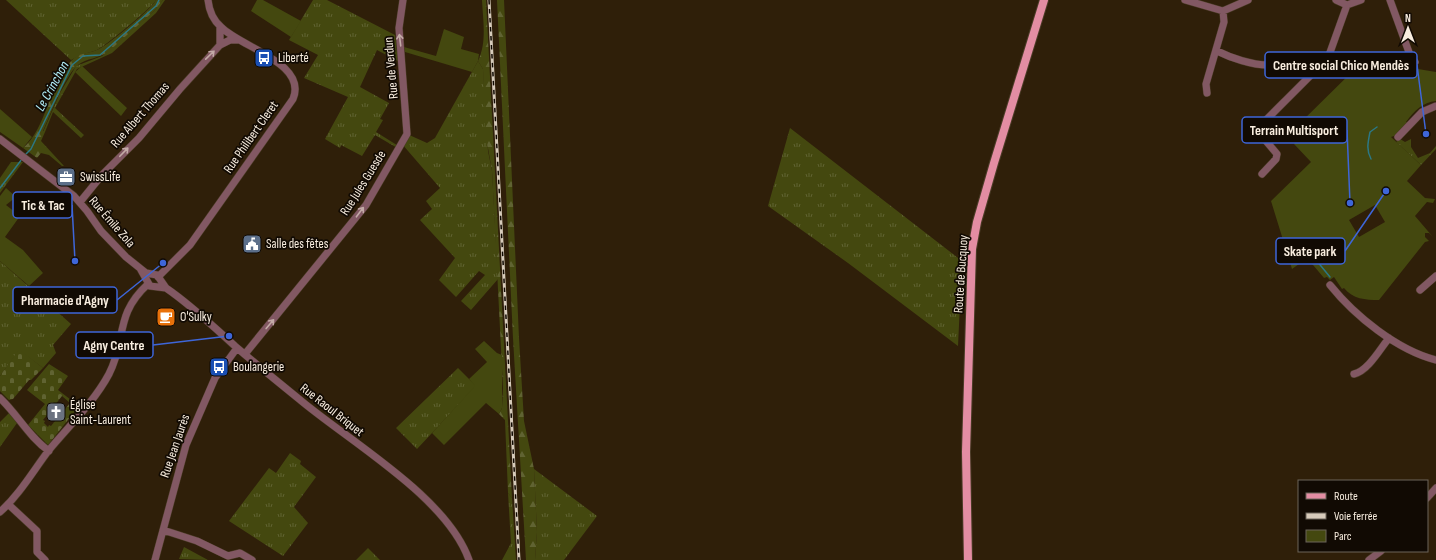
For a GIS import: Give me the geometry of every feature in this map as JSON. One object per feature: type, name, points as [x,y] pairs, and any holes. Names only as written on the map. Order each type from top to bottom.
[{"type":"main road","name":"Route de Bucquoy","points":[[968,560],[966,452],[972,249],[977,222],[994,163],[1044,0]]},
{"type":"street","points":[[208,0],[212,15],[220,27],[220,45],[230,40],[239,40]]},
{"type":"street","name":"Rue de Verdun","points":[[403,0],[399,28],[407,134]]},
{"type":"street","points":[[1185,0],[1223,11],[1248,0]]},
{"type":"street","points":[[1336,0],[1347,5],[1361,0]]},
{"type":"street","points":[[1390,0],[1410,55],[1415,62]]},
{"type":"street","points":[[1262,174],[1276,158],[1277,154],[1261,135],[1260,126],[1328,58],[1347,5]]},
{"type":"street","points":[[1206,93],[1206,84],[1217,51],[1224,22],[1223,11]]},
{"type":"street","name":"Rue Philibert Cleret","points":[[158,281],[190,245],[295,94],[295,84],[290,73],[277,62],[220,27]]},
{"type":"street","name":"Rue Albert Thomas","points":[[80,202],[102,175],[139,138],[180,89],[220,45]]},
{"type":"street","points":[[1217,51],[1247,61],[1268,65]]},
{"type":"street","points":[[1398,137],[1422,112],[1436,106]]},
{"type":"street","name":"Rue Jules Guesde","points":[[245,354],[366,205],[407,134]]},
{"type":"street","name":"Rue Émile Zola","points":[[0,139],[25,157],[80,202],[115,247],[140,269],[148,279]]},
{"type":"street","points":[[1420,290],[1436,276]]},
{"type":"street","points":[[148,279],[152,287],[158,281]]},
{"type":"street","points":[[148,279],[158,281],[245,354]]},
{"type":"street","points":[[0,512],[18,494],[49,451],[90,401],[109,374],[114,362],[126,314],[132,300],[148,279]]},
{"type":"street","points":[[1330,285],[1350,309],[1389,338],[1414,353],[1436,360]]},
{"type":"street","points":[[1354,374],[1359,373],[1364,368],[1389,338]]},
{"type":"street","name":"Rue Jean Jaurès","points":[[155,560],[182,457],[202,405],[215,378],[237,348]]},
{"type":"street","name":"Rue Raoul Briquet","points":[[245,354],[321,417],[406,481],[450,526],[463,544],[469,560]]},
{"type":"street","points":[[0,398],[16,415],[28,432],[49,451]]},
{"type":"street","points":[[1428,497],[1436,488]]},
{"type":"street","points":[[8,504],[37,531],[37,552],[45,560]]},
{"type":"street","points":[[163,530],[197,541],[228,556],[240,553],[252,560]]},
{"type":"street","points":[[1369,560],[1379,552]]},
{"type":"green space","points":[[6,0],[156,0],[118,35],[97,50],[71,60]]},
{"type":"green space","points":[[156,0],[163,0],[154,11],[109,51],[101,56],[78,65],[63,86],[43,131],[45,132],[41,141],[64,166],[49,155],[41,153],[37,158],[23,148],[38,129],[58,81],[71,61],[77,56],[96,51],[104,46],[139,18]]},
{"type":"green space","points":[[163,0],[165,0],[156,13],[112,53],[77,69],[55,108],[84,135],[81,138],[53,112],[45,132],[43,132],[60,93],[76,66],[102,56],[154,11]]},
{"type":"green space","points":[[257,0],[263,0],[301,21],[291,37],[251,11]]},
{"type":"green space","points":[[313,0],[327,0],[395,35],[398,61],[377,50],[360,87],[389,103],[380,119],[383,120],[376,132],[400,147],[399,149],[375,135],[362,156],[341,145],[340,148],[325,139],[348,97],[304,78],[318,55],[289,40]]},
{"type":"green space","points":[[482,0],[486,0],[512,498],[508,493],[505,420],[499,414],[502,408],[503,388],[492,171],[485,131],[483,69],[478,61],[483,46],[484,24]]},
{"type":"green space","points":[[497,0],[504,0],[524,421],[534,469],[537,532],[535,560],[526,560],[513,338]]},
{"type":"green space","points":[[444,29],[464,37],[461,49],[479,54],[478,61],[472,72],[405,52],[404,47],[436,56]]},
{"type":"green space","points":[[1364,60],[1436,72],[1436,101],[1427,103],[1419,108],[1406,122],[1410,122],[1397,135],[1391,137],[1421,165],[1407,181],[1425,198],[1435,199],[1433,203],[1427,202],[1415,216],[1433,237],[1429,233],[1425,233],[1425,237],[1429,241],[1425,242],[1379,300],[1364,299],[1351,295],[1344,288],[1342,289],[1334,277],[1330,280],[1327,277],[1324,278],[1306,259],[1292,269],[1271,201],[1311,162],[1294,144],[1301,136],[1294,129]],"holes":[[[1375,205],[1385,222],[1359,237],[1349,220]]]},
{"type":"green space","points":[[478,61],[483,69],[488,151],[492,171],[498,279],[471,310],[461,301],[485,275],[479,271],[456,297],[439,280],[455,258],[420,220],[432,209],[426,201],[440,188],[402,144],[407,134],[427,143],[435,138]]},
{"type":"green space","points":[[82,66],[127,108],[121,116],[75,72]]},
{"type":"green space","points":[[0,109],[32,137],[23,148],[0,132]]},
{"type":"green space","points":[[790,128],[962,261],[958,346],[848,263],[768,206]]},
{"type":"green space","points":[[1400,139],[1405,142],[1411,139],[1411,147],[1418,158],[1430,153],[1436,146],[1436,149],[1421,165],[1396,142]]},
{"type":"green space","points":[[11,162],[23,162],[0,193],[0,178]]},
{"type":"green space","points":[[6,188],[16,197],[6,205],[20,216],[5,237],[23,250],[43,273],[29,286],[0,261],[0,196]]},
{"type":"green space","points":[[0,261],[71,324],[53,345],[56,353],[43,368],[19,350],[0,376]]},
{"type":"green space","points":[[484,341],[497,353],[502,355],[502,408],[499,414],[486,403],[444,445],[432,433],[475,386],[469,379],[487,362],[475,349]]},
{"type":"green space","points":[[19,349],[43,368],[31,380],[29,380],[13,399],[9,400],[0,391],[0,376]]},
{"type":"green space","points":[[49,364],[68,376],[58,390],[79,406],[48,445],[28,425],[45,404],[27,390]],"holes":[[[62,396],[70,403],[51,426],[49,425],[48,427],[44,423],[45,421],[43,420]]]},
{"type":"green space","points":[[458,368],[476,386],[417,449],[396,428]]},
{"type":"green space","points":[[10,412],[17,423],[0,447],[0,422]]},
{"type":"green space","points":[[290,453],[301,461],[300,464],[316,477],[294,507],[308,523],[283,556],[229,521],[269,468],[276,473]]},
{"type":"green space","points":[[534,469],[597,516],[564,560],[535,560],[537,532]]},
{"type":"green space","points":[[508,493],[512,498],[516,560],[502,560],[511,543]]},
{"type":"green space","points":[[184,547],[208,560],[179,559]]},
{"type":"green space","points":[[368,548],[380,560],[356,560]]},
{"type":"waterway","name":"Le Crinchon","points":[[25,155],[31,149],[72,65],[83,56],[100,55],[156,6],[159,0]]},
{"type":"waterway","points":[[1371,159],[1368,149],[1369,136],[1370,132],[1377,127]]},
{"type":"waterway","name":"Le Crinchon","points":[[0,188],[22,159]]},
{"type":"waterway","points":[[1312,255],[1330,277]]},
{"type":"railway","points":[[489,0],[519,560]]},
{"type":"place","name":"Liberté","points":[[264,58]]},
{"type":"place","name":"Centre social Chico Mendès","points":[[1426,134]]},
{"type":"place","name":"SwissLife","points":[[66,177]]},
{"type":"place","name":"Skate park","points":[[1386,191]]},
{"type":"place","name":"Terrain Multisport","points":[[1350,203]]},
{"type":"place","name":"Salle des fêtes","points":[[252,244]]},
{"type":"place","name":"Tic & Tac","points":[[75,261]]},
{"type":"place","name":"Pharmacie d'Agny","points":[[163,263]]},
{"type":"place","name":"O'Sulky","points":[[166,317]]},
{"type":"place","name":"Agny Centre","points":[[229,336]]},
{"type":"place","name":"Boulangerie","points":[[219,367]]},
{"type":"place","name":"Église Saint-Laurent","points":[[56,412]]}]
